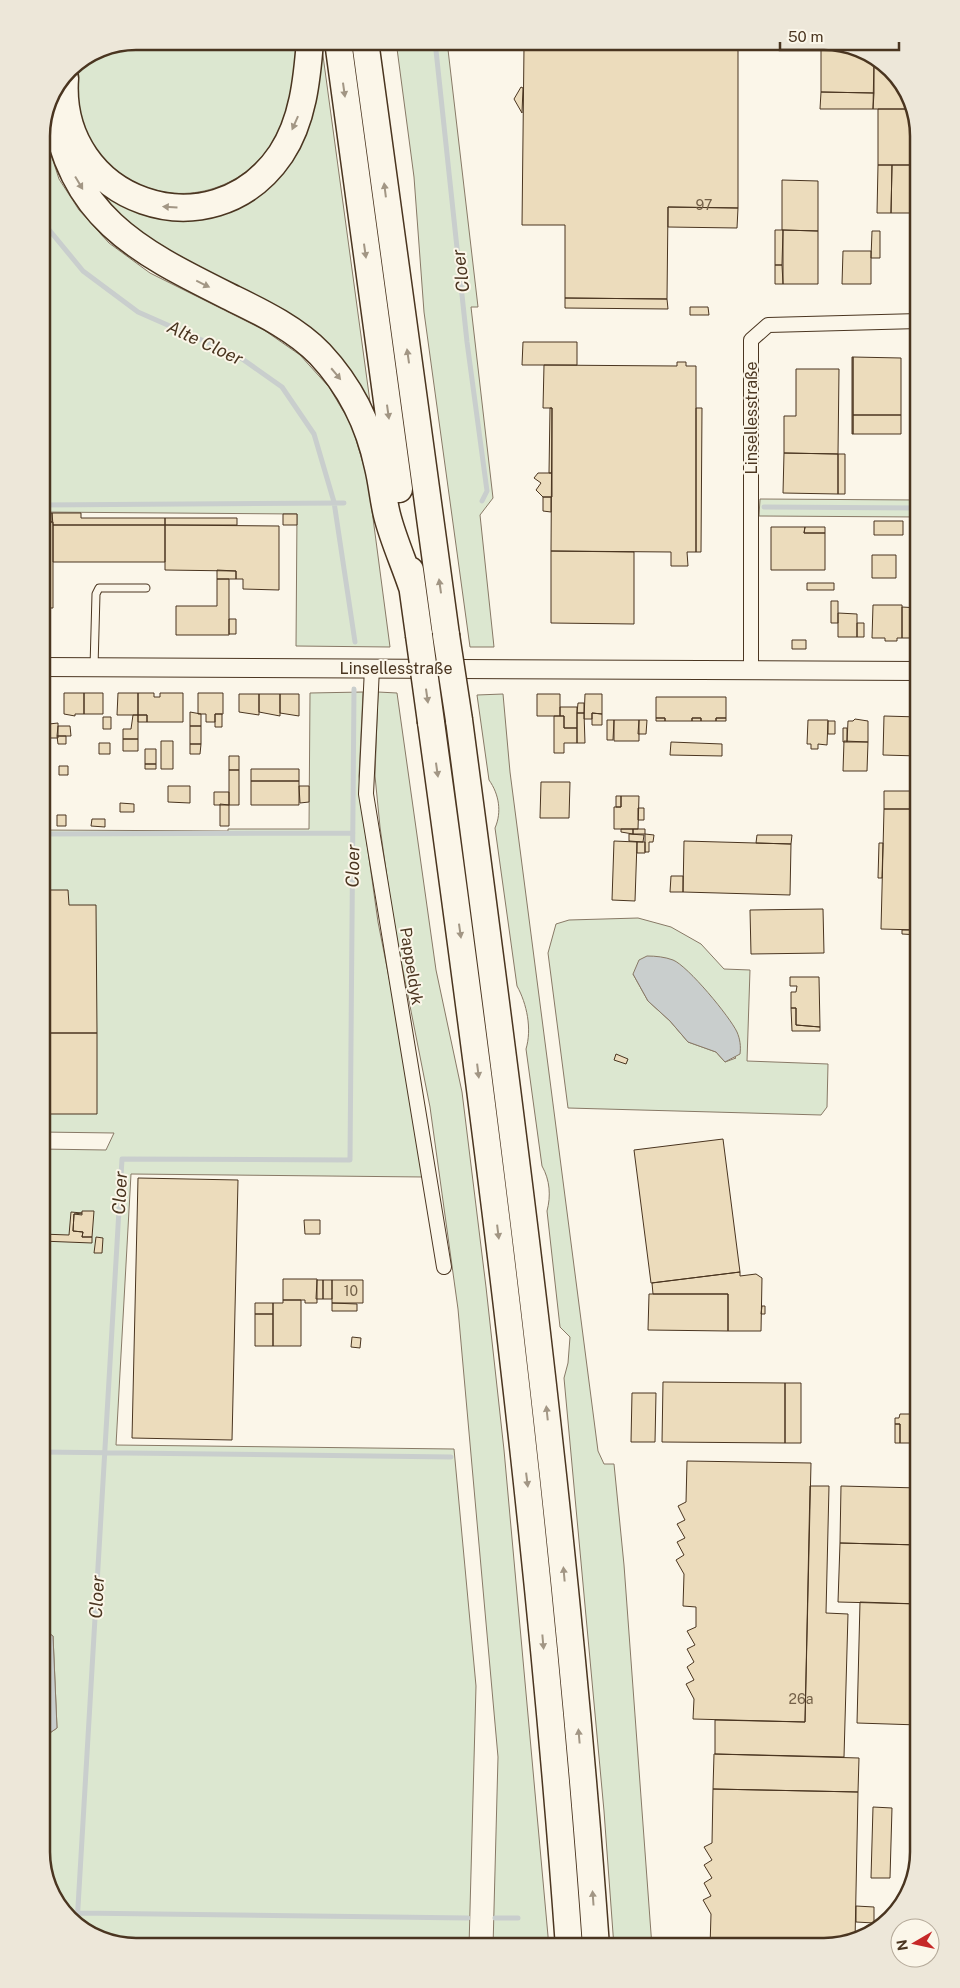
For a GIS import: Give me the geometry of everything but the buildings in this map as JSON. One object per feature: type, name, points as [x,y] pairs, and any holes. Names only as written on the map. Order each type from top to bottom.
[{"type":"highway","points":[[64,90],[68,123],[81,152],[101,175],[130,196],[160,206],[192,208],[227,199],[258,179],[281,154],[298,117],[308,71],[309,50]]},
{"type":"highway","points":[[339,50],[472,1022],[528,1484],[568,1938]]},
{"type":"highway","points":[[366,50],[459,720],[531,1274],[561,1542],[595,1938]]},
{"type":"highway","points":[[54,111],[57,130],[69,167],[88,199],[114,228],[146,253],[286,327],[319,353],[344,383],[364,419],[378,465],[387,516],[412,586]]},
{"type":"street","name":"Linsellesstraße","points":[[751,670],[750,340],[768,325],[910,321]]},
{"type":"street","name":"Linsellesstraße","points":[[50,667],[910,670]]},
{"type":"street","name":"Pappeldyk","points":[[372,668],[366,794],[444,1267]]},
{"type":"lane","points":[[94,667],[96,594],[99,588],[146,588]]},
{"type":"green space","points":[[297,50],[291,98],[282,124],[268,149],[254,165],[237,178],[219,187],[199,192],[159,191],[139,185],[109,165],[101,158],[86,136],[80,117],[75,75],[79,71],[108,55],[125,51]]},
{"type":"green space","points":[[317,50],[322,50],[373,424],[350,378],[113,218],[80,159],[160,210],[260,185]]},
{"type":"green space","points":[[397,50],[448,50],[478,307],[471,307],[493,498],[480,515],[494,647],[470,647],[424,312],[414,177]]},
{"type":"green space","points":[[50,151],[59,179],[79,210],[109,243],[150,273],[264,330],[300,355],[329,387],[352,426],[368,480],[390,647],[296,646],[297,514],[50,512]]},
{"type":"green space","points":[[760,499],[910,500],[910,517],[759,516]]},
{"type":"green space","points":[[363,692],[359,776],[362,808],[378,922],[415,1109],[424,1177],[131,1174],[116,1445],[454,1449],[476,1686],[469,1938],[130,1938],[98,1929],[88,1924],[75,1913],[57,1885],[52,1869],[50,1852],[50,1733],[57,1728],[53,1636],[50,1634],[50,1149],[106,1150],[114,1133],[50,1132],[50,830],[228,831],[228,829],[309,829],[310,693]]},
{"type":"green space","points":[[378,692],[397,693],[436,970],[462,1092],[486,1287],[504,1450],[548,1938],[493,1938],[498,1757],[458,1309],[430,1107],[393,920],[375,776]]},
{"type":"green space","points":[[503,694],[510,772],[598,1451],[604,1464],[614,1464],[624,1565],[651,1938],[613,1938],[604,1811],[564,1378],[568,1363],[570,1337],[560,1327],[547,1211],[549,1188],[542,1166],[526,1049],[529,1033],[528,1017],[517,986],[495,828],[499,809],[495,791],[489,780],[477,695]]},
{"type":"green space","points":[[638,918],[671,927],[701,944],[724,969],[750,970],[747,1061],[828,1064],[827,1107],[821,1115],[568,1108],[548,953],[556,924],[569,920]],"holes":[[[633,974],[736,1058],[725,1062],[716,1052],[688,1042],[670,1021],[648,1001]]]},
{"type":"shaded area","points":[[647,956],[673,960],[698,981],[733,1025],[740,1043],[740,1054],[725,1062],[716,1052],[688,1042],[670,1021],[648,1001],[633,974],[639,960]]},
{"type":"shaded area","points":[[50,1634],[53,1636],[57,1728],[50,1733]]},
{"type":"waterway","name":"Cloer","points":[[436,50],[467,342],[487,491],[482,501]]},
{"type":"waterway","name":"Alte Cloer","points":[[50,231],[83,271],[138,312],[238,356],[282,387],[314,434],[334,502],[355,642]]},
{"type":"waterway","points":[[50,505],[344,503]]},
{"type":"waterway","points":[[764,507],[910,508]]},
{"type":"waterway","name":"Cloer","points":[[78,1915],[122,1159],[350,1160],[354,689]]},
{"type":"waterway","points":[[50,834],[353,833]]},
{"type":"waterway","points":[[50,1452],[451,1457]]},
{"type":"waterway","points":[[78,1913],[468,1918]]},
{"type":"waterway","points":[[495,1918],[518,1918]]}]
